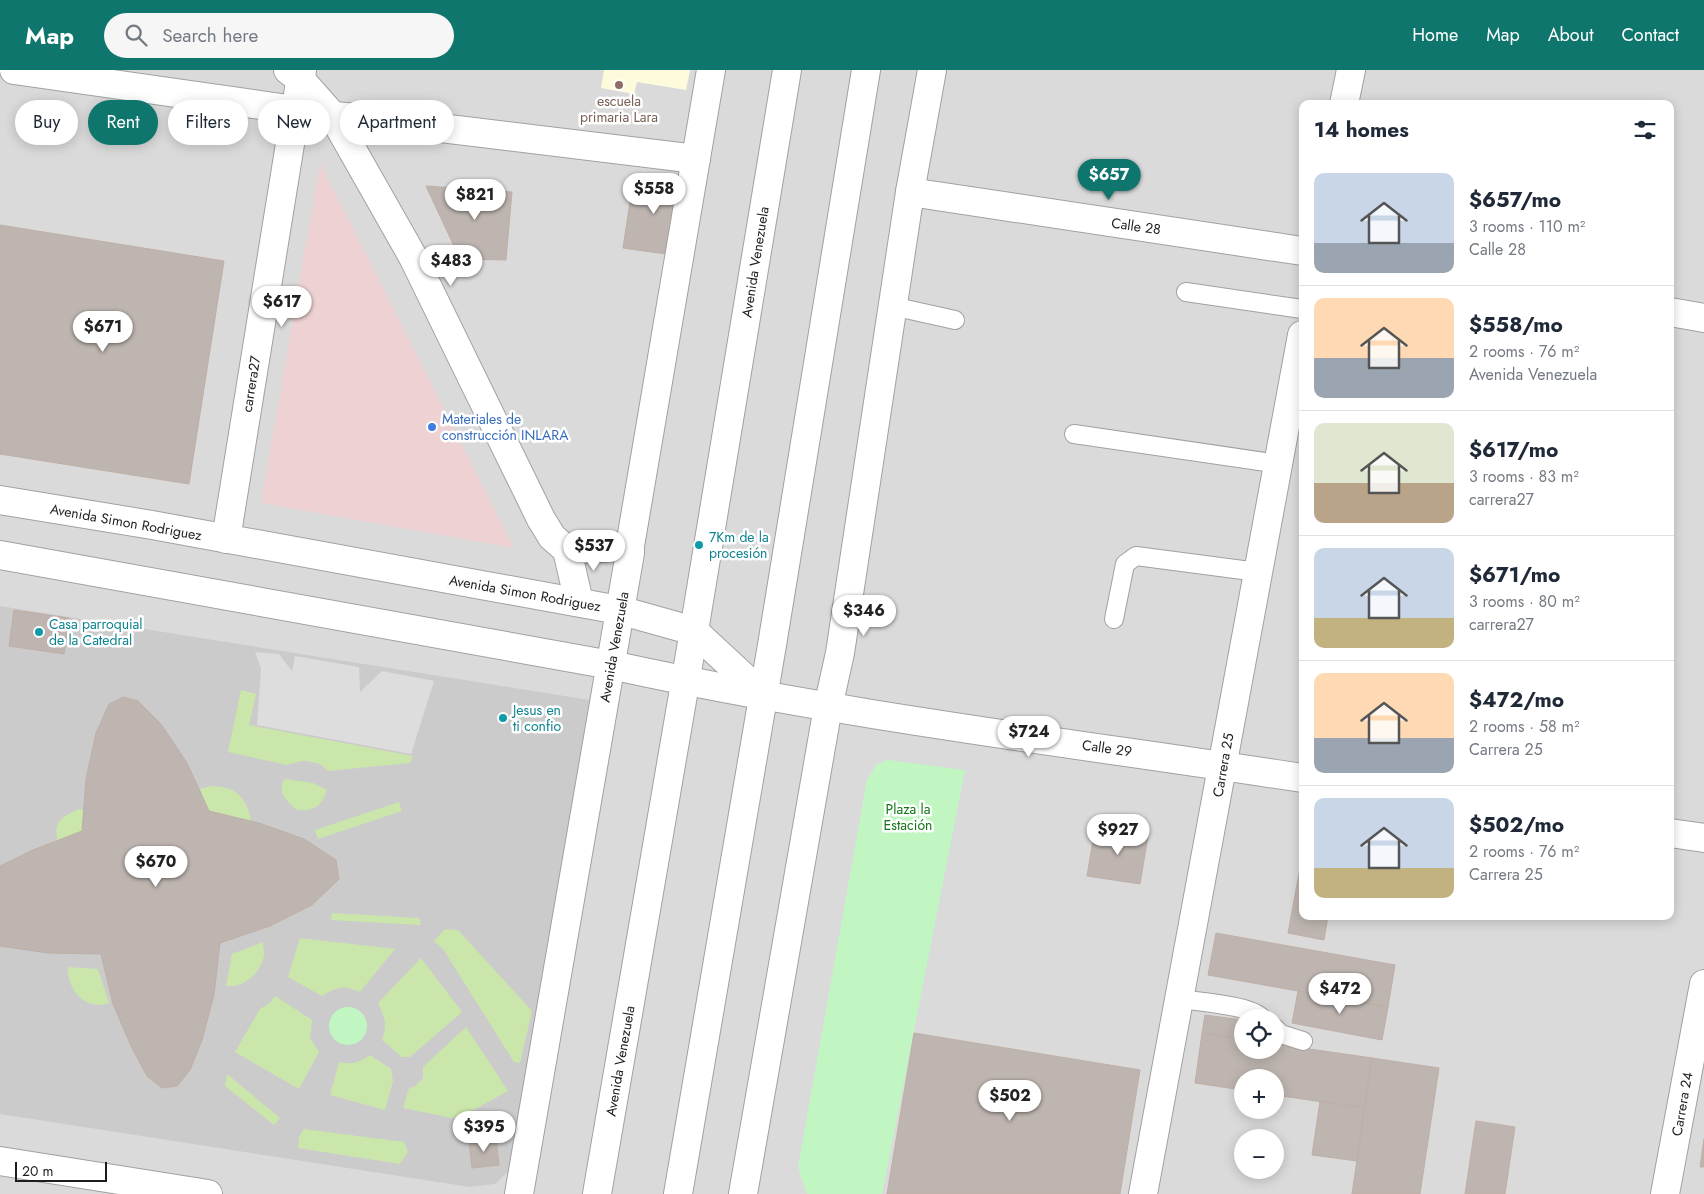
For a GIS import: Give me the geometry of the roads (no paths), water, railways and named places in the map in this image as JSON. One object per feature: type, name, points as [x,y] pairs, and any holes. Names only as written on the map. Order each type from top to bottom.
[{"type":"street","points":[[14,70],[258,105]]},
{"type":"street","name":"Avenida Venezuela","points":[[519,1194],[711,70]]},
{"type":"street","name":"Avenida Venezuela","points":[[597,1194],[694,631],[787,70]]},
{"type":"street","points":[[678,1194],[763,695],[866,70]]},
{"type":"street","points":[[743,1194],[828,706],[840,654],[892,306],[932,70]]},
{"type":"street","points":[[1345,100],[1351,70]]},
{"type":"street","points":[[297,73],[333,116],[413,257],[541,519],[552,537],[567,550],[579,602]]},
{"type":"street","name":"carrera27","points":[[296,100],[297,73]]},
{"type":"street","points":[[333,116],[696,159]]},
{"type":"street","name":"carrera27","points":[[226,539],[289,145]]},
{"type":"street","name":"Calle 28","points":[[910,192],[1299,251]]},
{"type":"street","points":[[1674,313],[1704,318]]},
{"type":"street","name":"Carrera 25","points":[[1143,1194],[1299,352]]},
{"type":"street","name":"Avenida Simon Rodriguez","points":[[0,500],[620,610],[694,631],[763,695]]},
{"type":"street","points":[[567,550],[630,546]]},
{"type":"street","points":[[0,555],[611,664],[685,681],[763,695]]},
{"type":"street","name":"Calle 29","points":[[763,695],[1299,778]]},
{"type":"street","points":[[1674,834],[1704,838]]},
{"type":"street","name":"Carrera 24","points":[[1665,1194],[1704,984]]},
{"type":"street","points":[[0,1161],[208,1194]]},
{"type":"lane","points":[[1186,292],[1299,309]]},
{"type":"lane","points":[[892,306],[955,320]]},
{"type":"lane","points":[[1074,434],[1279,464]]},
{"type":"lane","points":[[1114,619],[1125,564],[1136,556],[1258,572]]},
{"type":"lane","points":[[1180,999],[1246,1009]]},
{"type":"lane","points":[[1284,1035],[1303,1041]]},
{"type":"place","name":"escuela primaria Lara","points":[[619,85]]},
{"type":"place","name":"Materiales de construcción INLARA","points":[[432,427]]},
{"type":"place","name":"7Km de la procesión","points":[[699,545]]},
{"type":"place","name":"Casa parroquial de la Catedral","points":[[39,632]]},
{"type":"place","name":"Jesus en ti confio","points":[[503,718]]},
{"type":"park label","name":"Plaza la Estación","points":[[908,818]]}]
